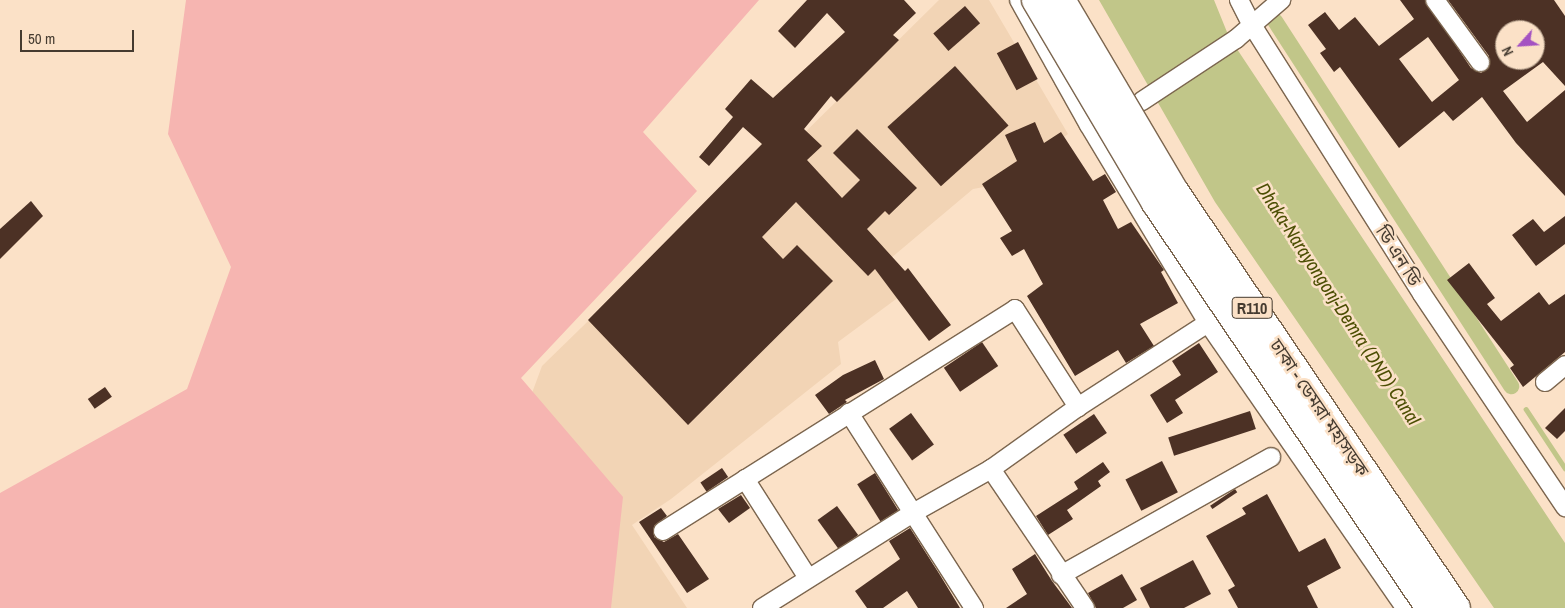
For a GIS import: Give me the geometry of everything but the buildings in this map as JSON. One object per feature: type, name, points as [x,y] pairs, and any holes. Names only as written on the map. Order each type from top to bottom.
[{"type":"main road","name":"ঢাকা - ডেমরা মহাসড়ক","points":[[1036,0],[1156,203],[1430,608]]},
{"type":"main road","name":"ঢাকা - ডেমরা মহাসড়ক","points":[[1061,0],[1174,191],[1456,608]]},
{"type":"street","points":[[1019,0],[1093,131],[1208,323],[1405,608]]},
{"type":"street","name":"ডি এন ডি","points":[[1239,0],[1252,25],[1422,294],[1565,507]]},
{"type":"street","points":[[1093,131],[1137,97],[1146,98],[1236,38],[1281,0]]},
{"type":"street","points":[[1435,0],[1480,62]]},
{"type":"street","points":[[663,531],[1015,309],[1078,407]]},
{"type":"street","points":[[762,608],[913,513],[991,469],[1078,407],[1208,323]]},
{"type":"street","points":[[1545,382],[1565,365]]},
{"type":"street","points":[[849,413],[974,608]]},
{"type":"street","points":[[1061,574],[1271,457]]},
{"type":"street","points":[[991,469],[1085,608]]},
{"type":"street","points":[[745,479],[808,578]]},
{"type":"shaded area","points":[[186,0],[759,0],[643,132],[697,191],[521,378],[623,497],[611,608],[0,608],[0,493],[187,389],[231,267],[168,134]]},
{"type":"shaded area","points":[[939,0],[989,0],[1068,134],[1001,184],[973,189],[891,258],[911,288],[838,342],[841,364],[671,499],[632,525],[687,608],[493,608],[472,555],[542,366],[698,214],[711,225]]},
{"type":"water","name":"Dhaka-Narayongonj-Demra (DND) Canal","points":[[1099,0],[1214,0],[1229,37],[1565,543],[1565,608],[1494,608],[1215,202]]},
{"type":"waterway","points":[[1275,21],[1511,386]]},
{"type":"waterway","points":[[1526,409],[1565,468]]}]
